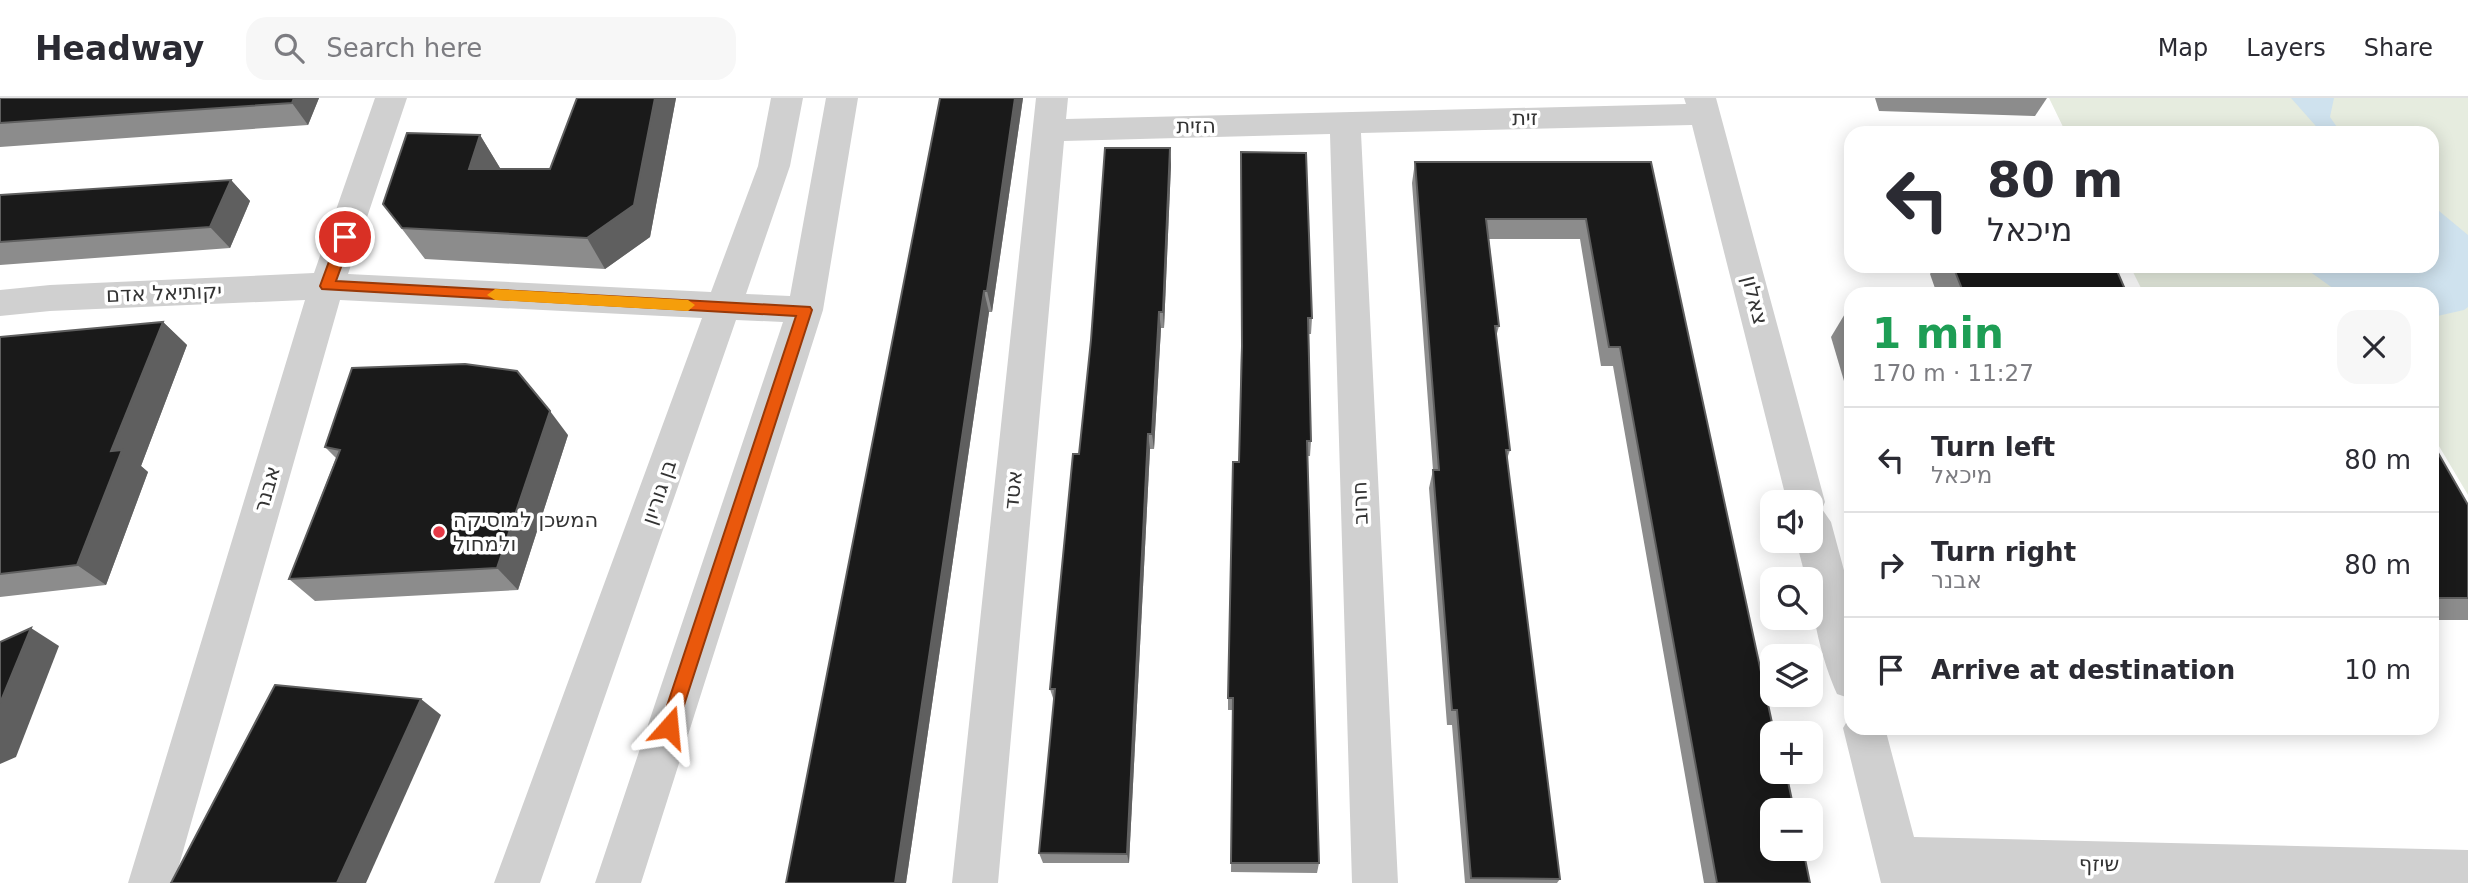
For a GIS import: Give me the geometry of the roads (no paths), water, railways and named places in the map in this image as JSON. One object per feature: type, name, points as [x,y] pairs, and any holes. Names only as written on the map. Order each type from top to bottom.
[{"type":"street","name":"אבנר","points":[[151,883],[327,286],[391,98]]},
{"type":"street","name":"בן גוריון","points":[[517,883],[774,166],[787,98]]},
{"type":"street","points":[[618,883],[805,310],[842,98]]},
{"type":"street","name":"זית","points":[[1345,122],[1702,106]]},
{"type":"street","name":"צאלון","points":[[1702,106],[1803,490]]},
{"type":"street","name":"הזית","points":[[1050,114],[1345,122]]},
{"type":"street","name":"אטד","points":[[975,883],[1050,114]]},
{"type":"street","name":"חרוב","points":[[1345,122],[1375,883]]},
{"type":"street","name":"יקותיאל אדם","points":[[0,303],[50,298],[327,286],[805,310]]},
{"type":"street","points":[[1819,553],[1844,649]]},
{"type":"street","points":[[1866,735],[1900,871]]},
{"type":"street","name":"שיזף","points":[[1900,871],[2468,873]]},
{"type":"water","points":[[2291,98],[2334,98],[2330,117],[2336,126],[2316,126]]},
{"type":"water","points":[[2439,211],[2468,235],[2468,307],[2464,310],[2439,316],[2439,287],[2331,287],[2312,273],[2439,273]]},
{"type":"place","name":"המשכן למוסיקה ולמחול","points":[[439,532]]}]
